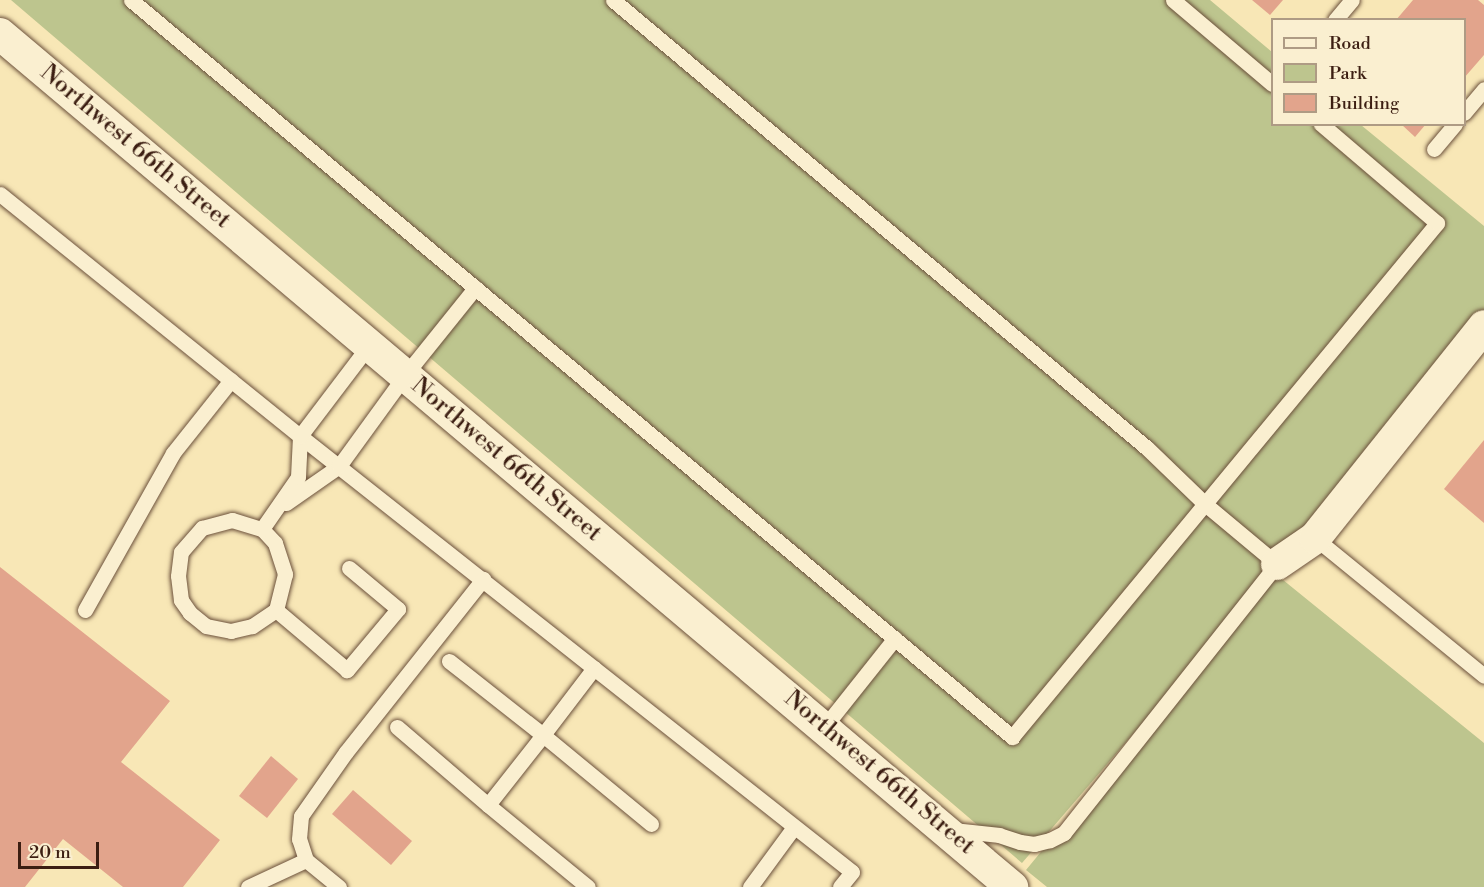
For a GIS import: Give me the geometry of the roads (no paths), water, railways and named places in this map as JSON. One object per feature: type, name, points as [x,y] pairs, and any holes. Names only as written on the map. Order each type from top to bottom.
[{"type":"street","name":"Northwest 66th Street","points":[[0,34],[825,726],[1012,887]]},
{"type":"street","points":[[1277,564],[1315,538],[1484,326]]},
{"type":"lane","points":[[131,0],[1012,737],[1437,223],[1323,126]]},
{"type":"lane","points":[[613,0],[1147,448],[1205,504],[1277,564],[1064,833],[1050,840],[1034,843],[1020,842],[999,835],[947,829]]},
{"type":"lane","points":[[1173,0],[1271,83]]},
{"type":"lane","points":[[1337,18],[1352,0]]},
{"type":"lane","points":[[1466,111],[1484,89]]},
{"type":"lane","points":[[1434,149],[1453,126]]},
{"type":"lane","points":[[0,194],[300,436],[852,872],[840,887]]},
{"type":"lane","points":[[276,511],[339,466],[405,375],[475,288]]},
{"type":"lane","points":[[262,529],[298,477],[300,436],[369,345]]},
{"type":"lane","points":[[85,610],[173,453],[231,380]]},
{"type":"lane","points":[[232,520],[262,529],[275,543],[285,574],[276,610],[252,626],[231,631],[206,626],[190,613],[182,600],[178,576],[182,552],[202,528],[232,520]]},
{"type":"lane","points":[[1315,538],[1484,676]]},
{"type":"lane","points":[[276,610],[347,670],[398,609],[349,568]]},
{"type":"lane","points":[[339,887],[306,860],[298,839],[301,816],[346,752],[483,579]]},
{"type":"lane","points":[[825,726],[895,638]]},
{"type":"lane","points":[[449,661],[651,824]]},
{"type":"lane","points":[[488,805],[594,668]]},
{"type":"lane","points":[[397,728],[588,887]]},
{"type":"lane","points":[[750,887],[795,826]]},
{"type":"lane","points":[[248,887],[306,860]]}]
